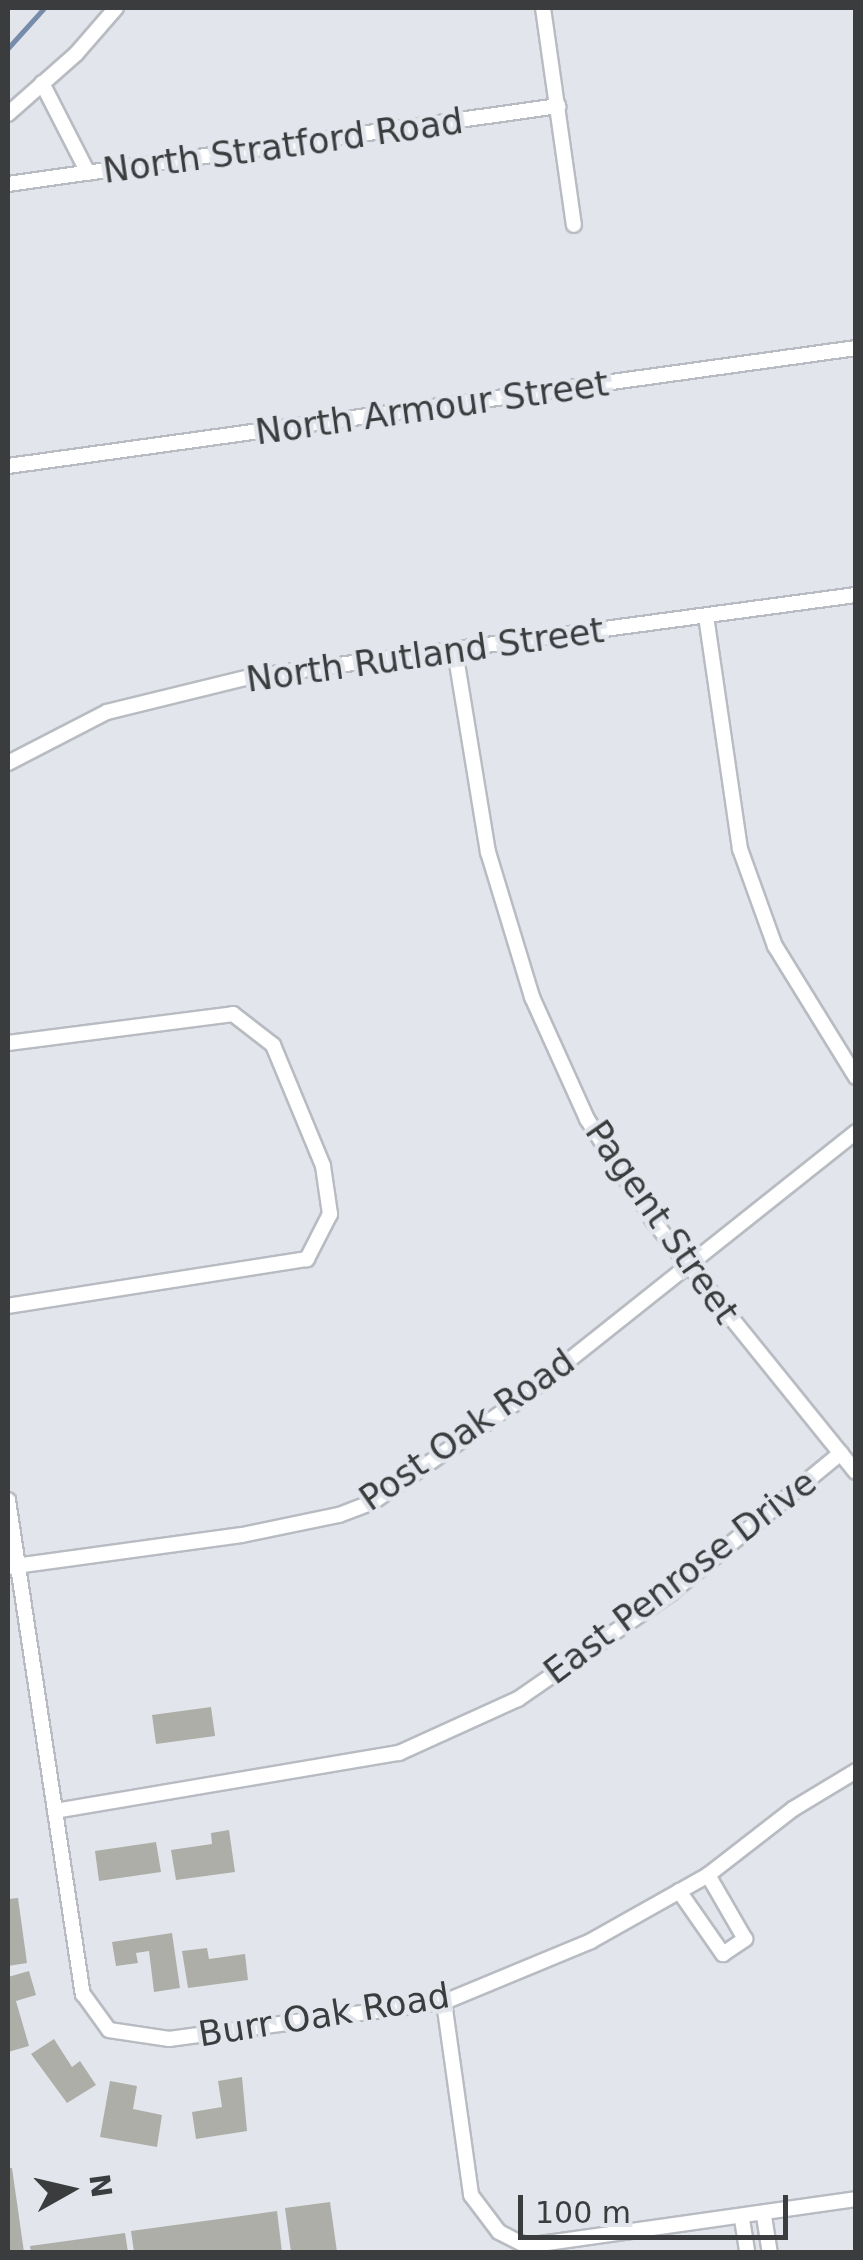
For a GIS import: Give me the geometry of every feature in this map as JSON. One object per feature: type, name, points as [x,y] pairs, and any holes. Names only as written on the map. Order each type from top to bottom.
[{"type":"street","points":[[8,114],[116,8]]},
{"type":"street","points":[[542,8],[574,225]]},
{"type":"street","points":[[42,83],[88,173]]},
{"type":"street","name":"North Stratford Road","points":[[8,184],[558,106]]},
{"type":"street","name":"North Armour Street","points":[[8,466],[856,348]]},
{"type":"street","name":"North Rutland Street","points":[[8,763],[125,708],[250,677],[856,595]]},
{"type":"street","points":[[706,616],[740,849],[775,946],[856,1076]]},
{"type":"street","name":"Pagent Street","points":[[456,651],[488,852],[532,997],[587,1119],[689,1266],[856,1472]]},
{"type":"street","points":[[8,1043],[233,1014],[273,1044],[322,1166],[330,1214],[307,1259],[8,1306]]},
{"type":"street","name":"Post Oak Road","points":[[12,1566],[242,1535],[339,1516],[373,1502],[514,1404],[856,1132]]},
{"type":"street","name":"East Penrose Drive","points":[[55,1811],[399,1753],[501,1706],[671,1592],[841,1454]]},
{"type":"street","points":[[8,1500],[12,1566],[55,1811]]},
{"type":"street","name":"Burr Oak Road","points":[[55,1811],[82,1994],[109,2030],[170,2039],[444,2002],[592,1941],[708,1874],[856,1772]]},
{"type":"street","points":[[679,1891],[724,1954],[745,1939],[708,1874]]},
{"type":"street","points":[[444,2002],[470,2195],[499,2232],[526,2246],[764,2216],[856,2199]]},
{"type":"street","points":[[764,2216],[770,2252]]},
{"type":"street","points":[[742,2219],[746,2252]]},
{"type":"building","points":[[211,1707],[215,1736],[156,1744],[152,1715]]},
{"type":"building","points":[[229,1830],[235,1872],[176,1880],[171,1850],[212,1844],[211,1833]]},
{"type":"building","points":[[156,1842],[161,1872],[99,1881],[95,1851]]},
{"type":"building","points":[[18,1898],[27,1963],[8,1966],[8,1899]]},
{"type":"building","points":[[172,1933],[180,1988],[154,1992],[149,1951],[136,1953],[138,1963],[116,1966],[112,1942]]},
{"type":"building","points":[[207,1948],[209,1959],[245,1954],[248,1980],[188,1988],[182,1951]]},
{"type":"building","points":[[29,1971],[36,1995],[16,2001],[29,2046],[8,2052],[8,1977]]},
{"type":"building","points":[[54,2039],[72,2067],[80,2061],[96,2085],[67,2103],[31,2054]]},
{"type":"building","points":[[242,2077],[247,2131],[196,2139],[192,2112],[222,2107],[218,2081]]},
{"type":"building","points":[[110,2081],[137,2086],[133,2109],[162,2115],[157,2147],[100,2137]]},
{"type":"building","points":[[8,2168],[12,2168],[24,2252],[8,2252]]},
{"type":"building","points":[[330,2202],[337,2252],[291,2252],[285,2208]]},
{"type":"building","points":[[277,2211],[282,2252],[134,2252],[131,2231]]},
{"type":"building","points":[[125,2233],[128,2252],[31,2252],[30,2246]]},
{"type":"waterway","points":[[8,48],[44,8]]}]
